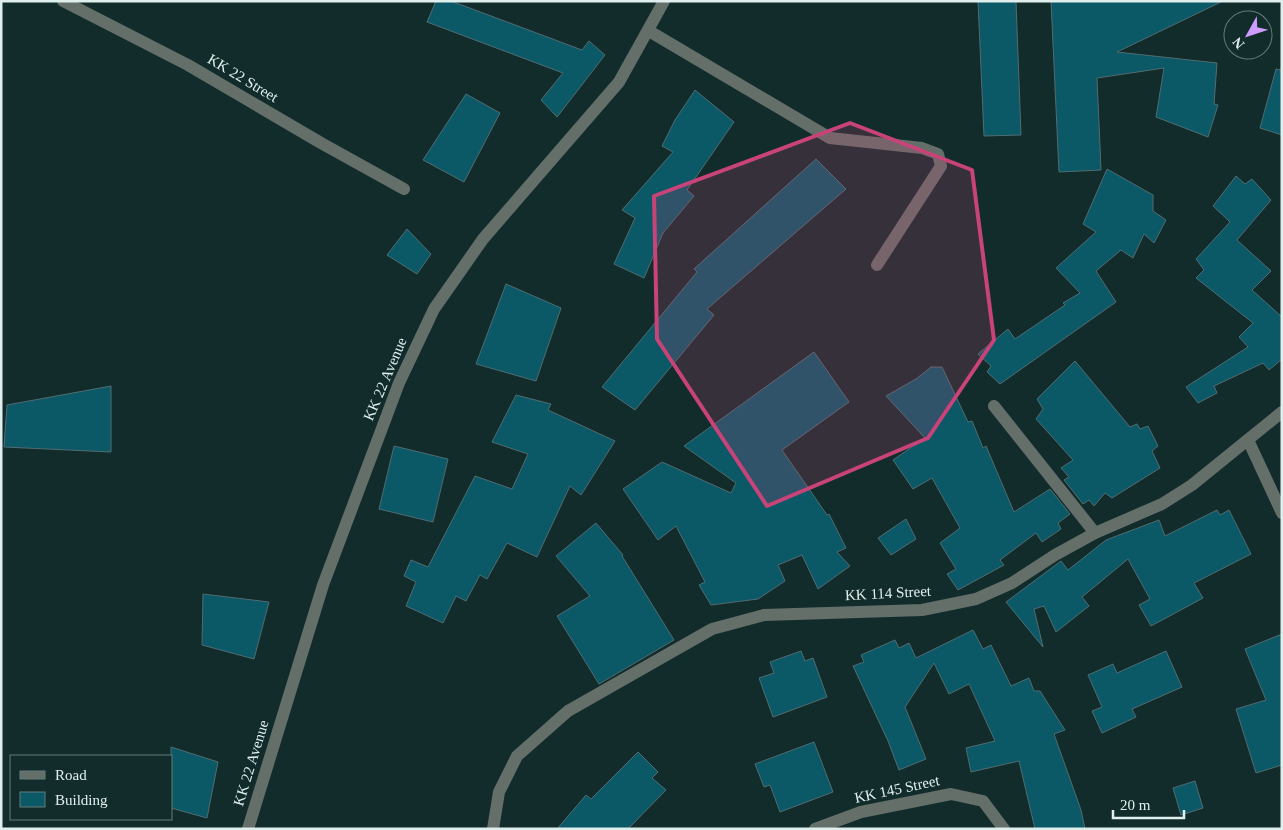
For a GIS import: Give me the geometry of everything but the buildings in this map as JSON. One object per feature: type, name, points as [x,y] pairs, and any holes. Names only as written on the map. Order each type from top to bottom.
[{"type":"street","name":"KK 22 Street","points":[[63,1],[188,65],[404,189]]},
{"type":"street","name":"KK 22 Avenue","points":[[248,829],[323,586],[399,383],[434,309],[483,239],[619,82],[664,1]]},
{"type":"street","points":[[649,31],[830,138],[922,148],[938,154],[941,166],[877,265]]},
{"type":"street","points":[[994,406],[1095,533]]},
{"type":"street","name":"KK 114 Street","points":[[493,829],[499,792],[517,756],[568,711],[712,629],[764,615],[922,610],[976,599],[1012,583],[1055,555],[1095,533],[1162,504],[1192,485],[1282,412]]},
{"type":"street","points":[[1248,440],[1282,513]]},
{"type":"street","name":"KK 145 Street","points":[[815,829],[862,812],[951,794],[983,801],[1004,829]]},
{"type":"highlighted area","points":[[850,123],[972,170],[994,340],[928,438],[767,506],[657,339],[654,196]]}]
